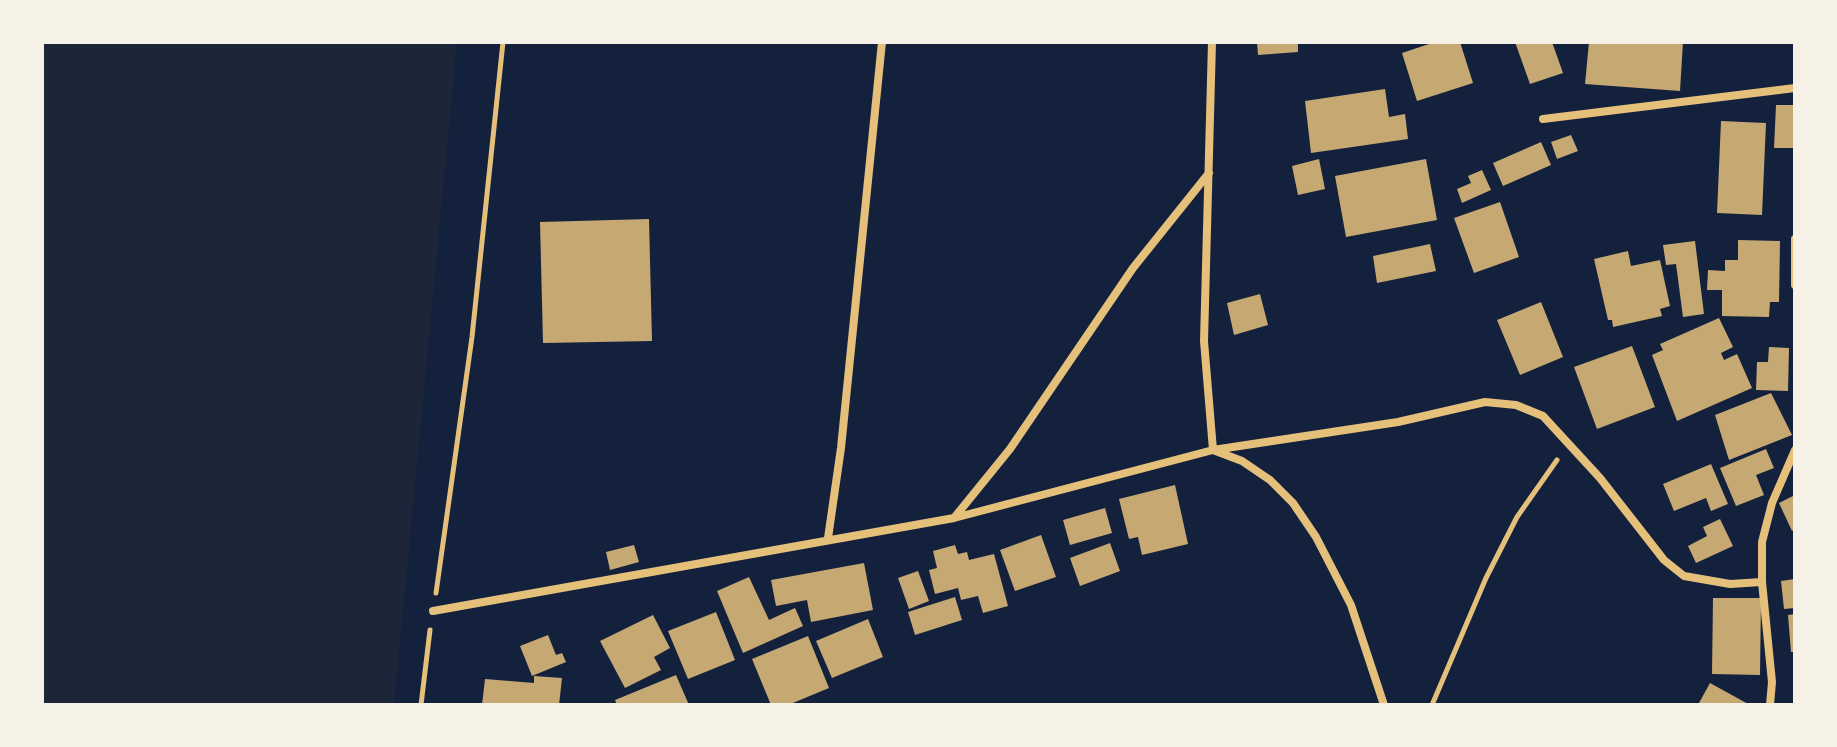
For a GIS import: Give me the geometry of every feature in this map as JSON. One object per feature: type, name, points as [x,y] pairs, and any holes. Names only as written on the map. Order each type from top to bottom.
[{"type":"street","points":[[828,538],[882,42]]},
{"type":"street","points":[[1212,42],[1204,341],[1213,450]]},
{"type":"street","points":[[1543,119],[1795,88]]},
{"type":"street","points":[[954,518],[1010,449],[1133,268],[1209,173]]},
{"type":"street","points":[[1795,239],[1795,285]]},
{"type":"street","points":[[433,611],[828,538],[954,518],[1213,450],[1398,422],[1485,402],[1516,405],[1543,416],[1570,443],[1664,560],[1684,576],[1730,584],[1762,582]]},
{"type":"street","points":[[1213,450],[1242,461],[1270,480],[1301,514],[1351,605],[1384,705]]},
{"type":"street","points":[[1770,705],[1772,682],[1762,582],[1762,542],[1772,503],[1795,450]]},
{"type":"path","points":[[421,705],[472,337],[503,42]]},
{"type":"path","points":[[1432,705],[1486,578],[1517,517],[1570,443]]},
{"type":"shaded area","points":[[42,42],[457,42],[394,705],[42,705]]},
{"type":"building","points":[[1257,42],[1298,42],[1298,52],[1258,55]]},
{"type":"building","points":[[1435,42],[1460,42],[1473,83],[1417,101],[1402,53]]},
{"type":"building","points":[[1515,42],[1552,42],[1563,73],[1530,84]]},
{"type":"building","points":[[1589,42],[1683,42],[1680,91],[1585,84]]},
{"type":"building","points":[[1385,89],[1389,117],[1405,114],[1408,139],[1311,153],[1305,101]]},
{"type":"building","points":[[1776,105],[1795,105],[1794,148],[1774,148]]},
{"type":"building","points":[[1721,121],[1766,123],[1762,215],[1717,213]]},
{"type":"building","points":[[1571,135],[1578,151],[1557,159],[1551,142]]},
{"type":"building","points":[[1541,142],[1551,165],[1503,186],[1493,163]]},
{"type":"building","points":[[1319,159],[1325,189],[1298,195],[1292,166]]},
{"type":"building","points":[[1426,159],[1437,220],[1346,237],[1335,176]]},
{"type":"building","points":[[1482,170],[1491,190],[1462,203],[1457,189],[1471,183],[1468,176]]},
{"type":"building","points":[[1500,202],[1519,257],[1474,273],[1454,218]]},
{"type":"building","points":[[649,219],[652,341],[543,343],[540,222]]},
{"type":"building","points":[[1738,240],[1780,241],[1779,302],[1770,302],[1769,317],[1722,316],[1722,290],[1707,290],[1708,270],[1725,271],[1725,260],[1738,260]]},
{"type":"building","points":[[1695,241],[1704,314],[1683,317],[1676,264],[1666,265],[1663,245]]},
{"type":"building","points":[[1430,244],[1436,271],[1377,283],[1373,256]]},
{"type":"building","points":[[1628,251],[1631,266],[1660,260],[1670,306],[1660,309],[1662,316],[1613,327],[1612,320],[1608,320],[1594,259]]},
{"type":"building","points":[[1260,294],[1268,325],[1234,335],[1227,303]]},
{"type":"building","points":[[1541,302],[1563,357],[1520,375],[1497,320]]},
{"type":"building","points":[[1719,318],[1733,347],[1721,353],[1724,360],[1737,354],[1752,388],[1677,421],[1652,355],[1663,350],[1660,344]]},
{"type":"building","points":[[1632,346],[1655,407],[1597,429],[1574,367]]},
{"type":"building","points":[[1769,347],[1789,348],[1788,391],[1756,390],[1757,362],[1768,362]]},
{"type":"building","points":[[1771,393],[1792,435],[1729,460],[1715,415]]},
{"type":"building","points":[[1766,449],[1774,468],[1756,475],[1764,495],[1736,506],[1720,468]]},
{"type":"building","points":[[1711,464],[1728,504],[1711,511],[1706,498],[1674,511],[1663,484]]},
{"type":"building","points":[[1175,485],[1188,544],[1142,555],[1138,537],[1129,539],[1119,499]]},
{"type":"building","points":[[1795,495],[1795,529],[1792,531],[1779,503]]},
{"type":"building","points":[[1105,508],[1112,533],[1070,545],[1063,520]]},
{"type":"building","points":[[1720,519],[1733,546],[1696,563],[1688,546],[1707,536],[1703,527]]},
{"type":"building","points":[[1041,535],[1056,577],[1015,591],[1000,550]]},
{"type":"building","points":[[1110,543],[1120,571],[1080,586],[1070,558]]},
{"type":"building","points":[[634,545],[639,562],[610,570],[606,552]]},
{"type":"building","points":[[955,545],[958,554],[967,552],[969,560],[994,554],[1008,606],[983,613],[978,596],[961,600],[958,588],[935,594],[929,570],[937,568],[933,551]]},
{"type":"building","points":[[864,563],[873,610],[811,622],[807,600],[776,606],[771,580]]},
{"type":"building","points":[[918,571],[929,601],[909,609],[898,578]]},
{"type":"building","points":[[749,577],[769,620],[795,608],[803,626],[743,653],[717,591]]},
{"type":"building","points":[[1795,579],[1795,608],[1784,609],[1781,581]]},
{"type":"building","points":[[955,597],[962,620],[915,635],[908,612]]},
{"type":"building","points":[[1713,598],[1761,598],[1760,675],[1712,674]]},
{"type":"building","points":[[716,612],[735,660],[688,679],[668,631]]},
{"type":"building","points":[[1795,614],[1795,652],[1791,652],[1788,615]]},
{"type":"building","points":[[653,615],[670,648],[654,657],[661,670],[625,688],[600,641]]},
{"type":"building","points":[[868,619],[883,657],[832,678],[816,641]]},
{"type":"building","points":[[548,635],[556,655],[562,653],[566,662],[532,676],[520,646]]},
{"type":"building","points":[[808,636],[829,688],[788,705],[771,705],[752,659]]},
{"type":"building","points":[[676,675],[689,705],[617,705],[615,700]]},
{"type":"building","points":[[534,676],[562,678],[559,705],[482,705],[485,679],[534,683]]},
{"type":"building","points":[[1710,683],[1750,705],[1699,703]]}]
